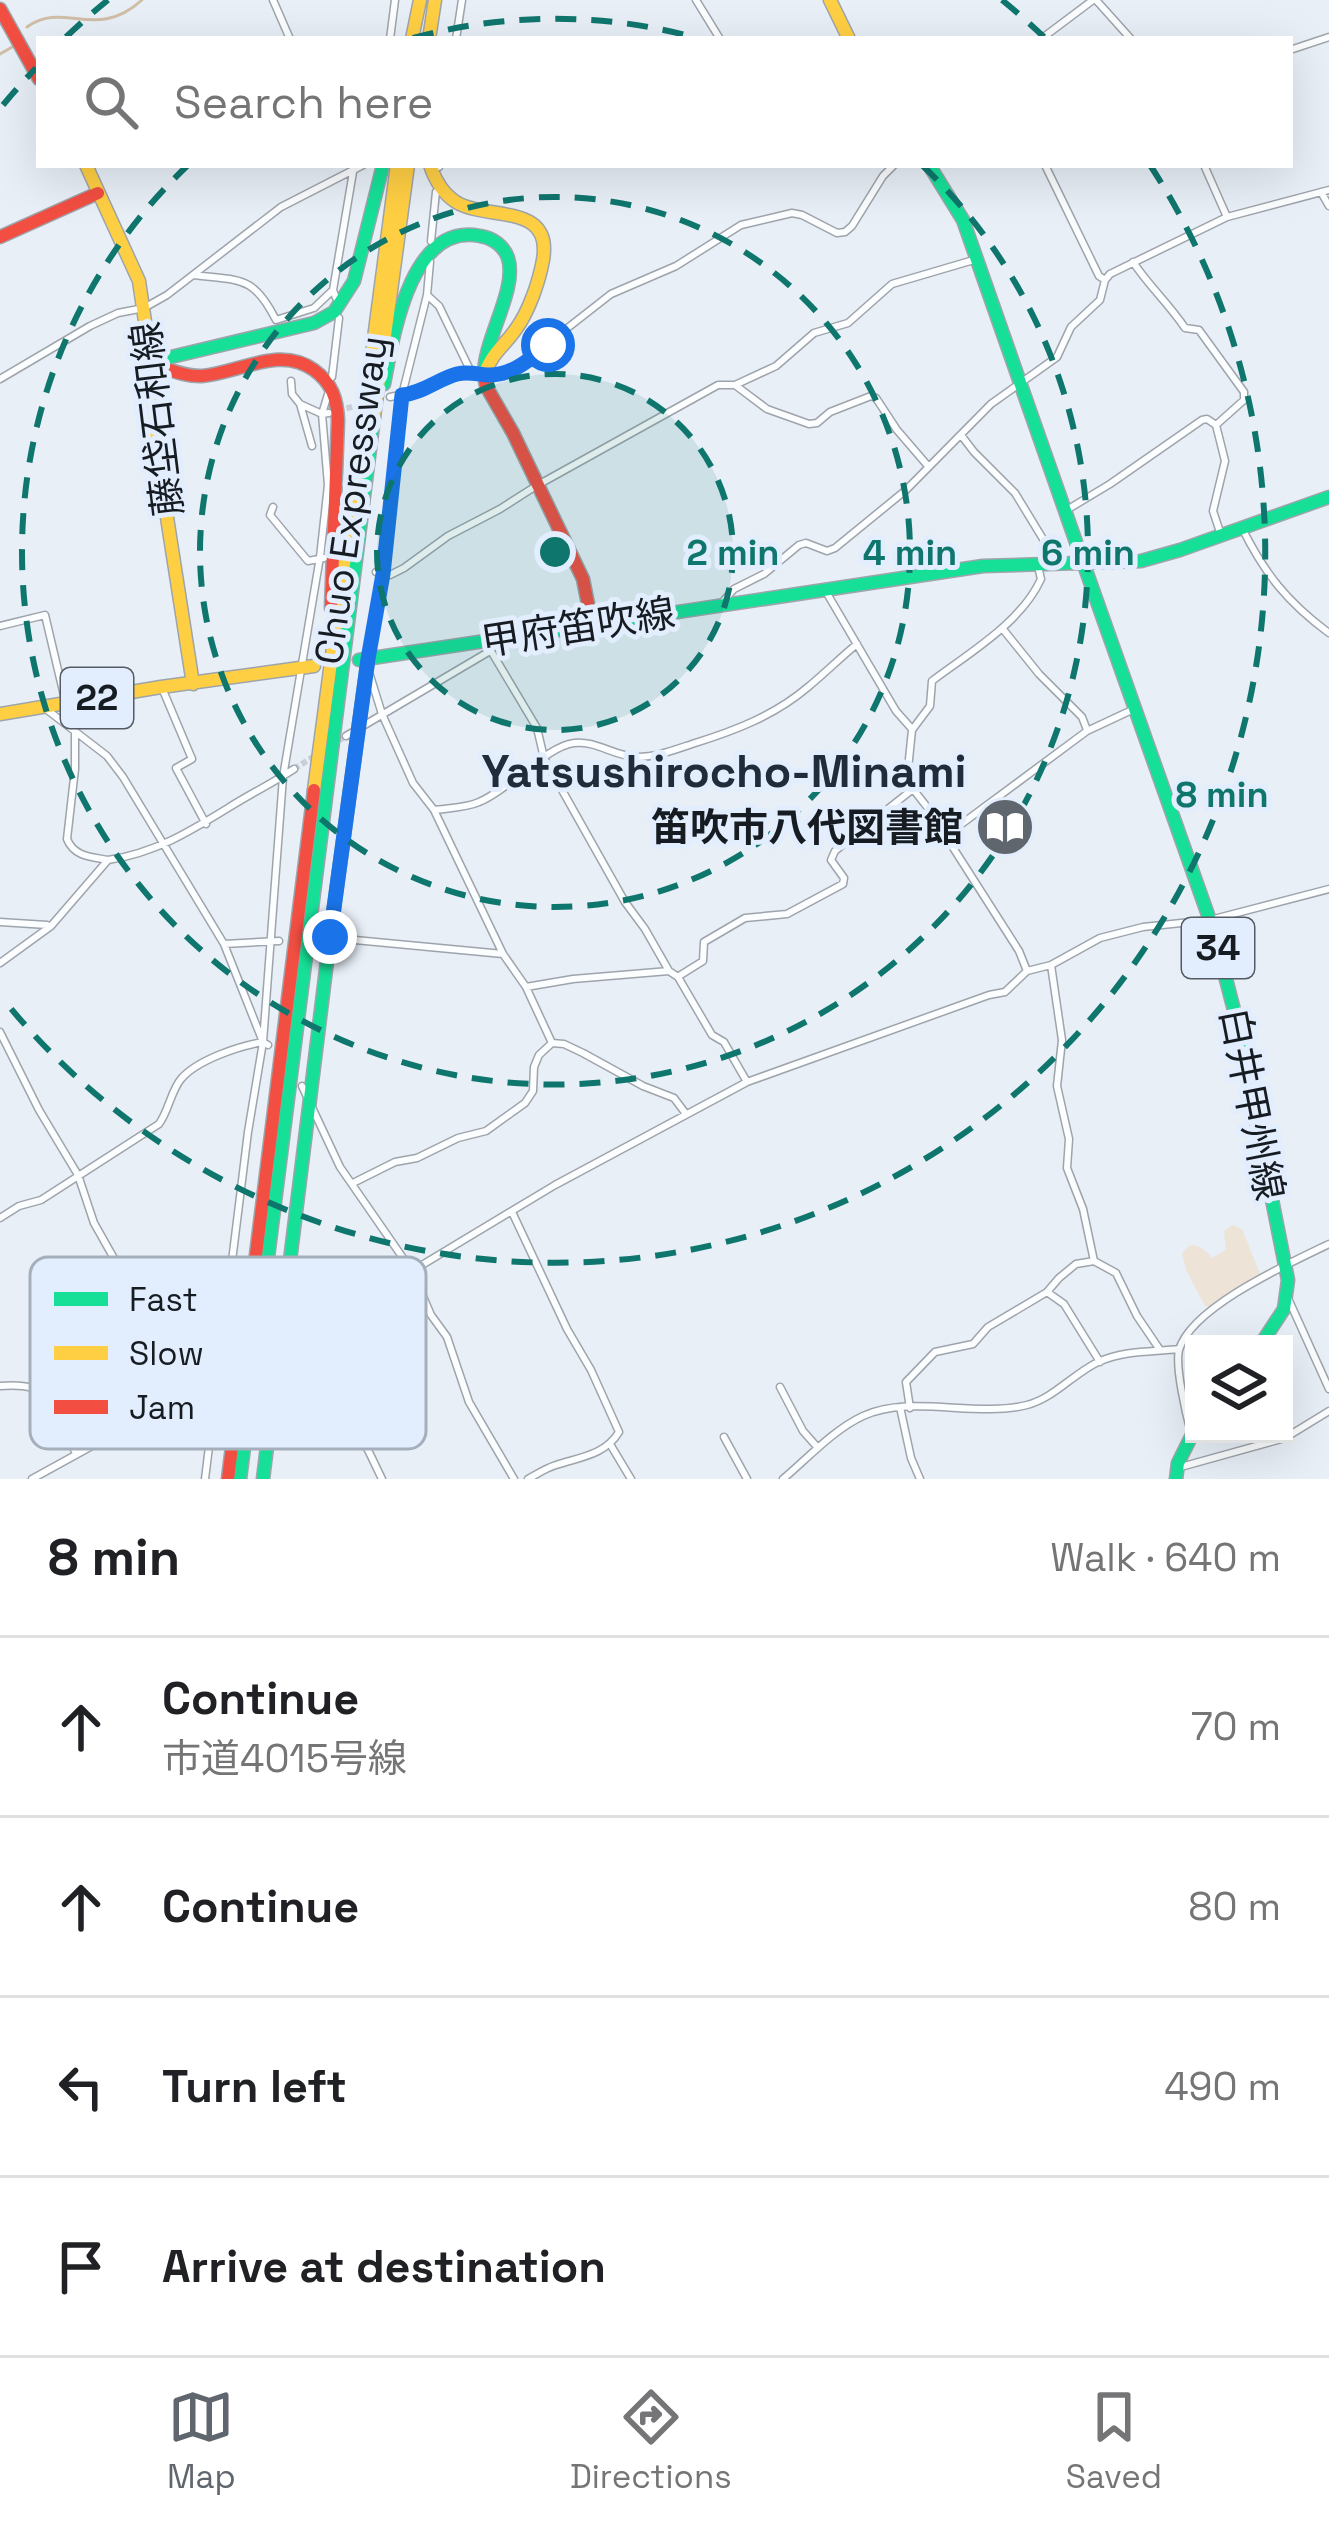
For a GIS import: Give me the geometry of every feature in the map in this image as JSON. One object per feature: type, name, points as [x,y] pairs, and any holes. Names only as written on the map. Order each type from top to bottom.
[{"type":"main road","points":[[415,36],[421,0]]},
{"type":"main road","points":[[432,36],[436,0]]},
{"type":"main road","points":[[830,0],[848,36]]},
{"type":"main road","points":[[0,9],[36,75]]},
{"type":"main road","name":"藤垈石和線","points":[[87,168],[133,264],[144,308],[158,470],[193,684]]},
{"type":"main road","points":[[146,363],[304,326],[334,312],[350,292],[382,168]]},
{"type":"main road","name":"Chuo Expressway","points":[[256,1257],[397,168]]},
{"type":"main road","name":"Chuo Expressway","points":[[268,1257],[408,168]]},
{"type":"main road","points":[[436,168],[439,186],[455,202],[521,217],[537,228],[544,246],[541,268],[520,322],[478,373]]},
{"type":"main road","name":"白井甲州線","points":[[931,168],[956,205],[1210,920],[1235,1014],[1286,1265],[1287,1296]]},
{"type":"main road","points":[[0,237],[98,193]]},
{"type":"main road","points":[[354,573],[385,378],[415,271],[445,240],[482,236],[497,242],[510,264],[478,373],[584,579],[592,624]]},
{"type":"main road","points":[[146,363],[196,376],[292,360],[316,370],[333,392],[338,406],[336,507],[326,695]]},
{"type":"main road","points":[[1083,562],[1141,560],[1329,497]]},
{"type":"main road","name":"甲府笛吹線","points":[[365,661],[488,646],[592,624],[983,566],[1083,562]]},
{"type":"main road","points":[[285,1257],[365,661]]},
{"type":"main road","name":"22","points":[[0,714],[308,668]]},
{"type":"main road","points":[[1267,1335],[1287,1296]]},
{"type":"main road","points":[[1177,1474],[1189,1443]]},
{"type":"main road","name":"Chuo Expressway","points":[[228,1479],[232,1449]]},
{"type":"main road","name":"Chuo Expressway","points":[[240,1479],[244,1449]]},
{"type":"main road","points":[[263,1479],[265,1449]]},
{"type":"street","points":[[273,0],[289,36]]},
{"type":"street","points":[[390,36],[395,0]]},
{"type":"street","points":[[456,36],[462,0]]},
{"type":"street","points":[[696,0],[718,36]]},
{"type":"street","points":[[1044,36],[1095,0],[1128,36]]},
{"type":"street","points":[[1293,49],[1329,37]]},
{"type":"street","points":[[0,379],[90,326],[167,295],[280,207],[356,168]]},
{"type":"street","points":[[194,275],[250,284],[276,320],[314,308],[334,294],[358,168]]},
{"type":"street","points":[[390,397],[421,392],[456,374],[504,374],[611,294],[676,266],[740,225],[792,213],[837,233],[845,232],[891,168]]},
{"type":"street","points":[[1046,168],[1105,280]]},
{"type":"street","points":[[1205,168],[1227,218]]},
{"type":"street","points":[[720,606],[734,590],[764,574],[799,545],[827,551],[835,548],[906,490],[991,404],[1057,357],[1070,327],[1100,300],[1110,274],[1227,218],[1325,191],[1329,206]]},
{"type":"street","points":[[430,241],[436,192]]},
{"type":"street","points":[[379,573],[390,575],[404,568],[448,536],[718,385],[735,385],[776,366],[814,333],[848,322],[892,284],[976,259]]},
{"type":"street","points":[[430,262],[427,295],[402,395],[365,661],[413,783],[434,811],[552,1043]]},
{"type":"street","points":[[1133,262],[1186,328],[1199,330],[1244,392],[1244,400],[1216,425]]},
{"type":"street","points":[[427,295],[439,306],[478,373]]},
{"type":"street","points":[[332,377],[338,318]]},
{"type":"street","points":[[291,381],[312,446]]},
{"type":"street","points":[[735,385],[766,409],[808,424],[871,396],[876,398],[928,467]]},
{"type":"street","points":[[233,1257],[276,942],[283,777],[308,668],[322,558],[328,394]]},
{"type":"street","points":[[300,404],[325,414]]},
{"type":"street","points":[[1066,511],[1207,418],[1216,425],[1225,461],[1214,511],[1221,535]]},
{"type":"street","points":[[961,435],[1015,493],[1057,562]]},
{"type":"street","points":[[273,507],[271,515],[277,526],[308,561],[322,558]]},
{"type":"street","points":[[1242,528],[1256,557],[1291,603],[1329,633]]},
{"type":"street","points":[[1028,971],[948,834],[913,789],[908,769],[912,730],[929,706],[932,681],[1002,628],[1038,587],[1037,562]]},
{"type":"street","points":[[825,590],[912,730]]},
{"type":"street","points":[[0,626],[45,615],[66,704]]},
{"type":"street","points":[[1002,628],[1082,717],[1087,731]]},
{"type":"street","points":[[434,811],[478,803],[573,743],[634,758],[743,728],[807,688],[857,644]]},
{"type":"street","points":[[352,732],[488,646],[537,728],[544,758],[625,902],[747,1082]]},
{"type":"street","points":[[161,687],[192,758],[176,768],[206,824]]},
{"type":"street","points":[[44,707],[107,756],[123,777],[224,944],[265,1044]]},
{"type":"street","points":[[948,834],[1087,731],[1136,709]]},
{"type":"street","points":[[75,731],[70,848],[108,860],[163,846],[294,770]]},
{"type":"street","points":[[678,977],[703,961],[704,942],[712,935],[745,918],[787,914],[843,884],[831,860],[835,850],[913,789]]},
{"type":"street","points":[[0,963],[51,926],[108,860]]},
{"type":"street","points":[[426,1263],[555,1185],[747,1082],[1006,992],[1028,971],[1100,938],[1143,927],[1210,920],[1329,889]]},
{"type":"street","points":[[0,922],[51,926]]},
{"type":"street","points":[[326,937],[503,954]]},
{"type":"street","points":[[224,944],[276,942]]},
{"type":"street","points":[[1051,964],[1062,1040],[1057,1086],[1069,1139],[1067,1168],[1083,1209],[1094,1261]]},
{"type":"street","points":[[526,987],[669,970]]},
{"type":"street","points":[[0,1032],[78,1175],[94,1223],[113,1257]]},
{"type":"street","points":[[352,1184],[395,1162],[486,1131],[525,1103],[533,1091],[539,1054],[552,1043],[564,1044],[674,1097],[686,1114]]},
{"type":"street","points":[[0,1219],[19,1206],[41,1200],[159,1124],[178,1082],[192,1070],[241,1046],[265,1044]]},
{"type":"street","points":[[306,1092],[340,1167],[402,1257]]},
{"type":"street","points":[[512,1212],[619,1432],[590,1456],[552,1466],[528,1479]]},
{"type":"street","points":[[1185,1398],[1179,1380],[1179,1349],[1197,1320],[1258,1280],[1329,1244]]},
{"type":"street","points":[[910,1408],[906,1382],[935,1352],[973,1344],[988,1328],[1047,1292],[1076,1264],[1094,1261],[1116,1273],[1160,1350]]},
{"type":"street","points":[[1047,1292],[1064,1304],[1100,1362]]},
{"type":"street","points":[[1287,1296],[1329,1389]]},
{"type":"street","points":[[426,1305],[447,1336],[469,1402],[514,1479]]},
{"type":"street","points":[[784,1479],[866,1414],[900,1407],[969,1411],[1033,1404],[1100,1362],[1145,1350],[1179,1349]]},
{"type":"street","points":[[0,1386],[30,1385]]},
{"type":"street","points":[[780,1388],[818,1448]]},
{"type":"street","points":[[900,1407],[920,1479]]},
{"type":"street","points":[[1177,1474],[1285,1438],[1329,1411]]},
{"type":"street","points":[[724,1437],[747,1479]]},
{"type":"street","points":[[610,1444],[631,1479]]},
{"type":"street","points":[[74,1449],[76,1454]]},
{"type":"street","points":[[32,1479],[85,1449]]},
{"type":"street","points":[[205,1479],[210,1449]]},
{"type":"street","points":[[367,1449],[382,1479]]},
{"type":"shaded area","points":[[1233,1225],[1242,1229],[1260,1274],[1212,1307],[1205,1306],[1182,1254],[1193,1245],[1212,1258],[1226,1250],[1224,1231]]},
{"type":"waterway","points":[[27,27],[54,17],[110,18],[142,0]]},
{"type":"waterway","points":[[0,54],[14,46]]},
{"type":"tunnel","points":[[329,413],[363,404]]},
{"type":"tunnel","points":[[294,769],[346,736]]},
{"type":"traffic: fast","points":[[150,362],[314,323],[334,312],[354,281],[382,168]]},
{"type":"traffic: fast","points":[[931,168],[963,220],[1083,562]]},
{"type":"traffic: fast","points":[[384,384],[409,287],[421,264],[456,236],[489,239],[508,258],[505,299],[484,375]]},
{"type":"traffic: fast","points":[[268,1257],[374,417]]},
{"type":"traffic: fast","points":[[359,660],[983,566],[1141,561],[1329,497]]},
{"type":"traffic: fast","points":[[1083,562],[1213,929],[1235,1014],[1288,1280],[1284,1309],[1267,1335]]},
{"type":"traffic: fast","points":[[290,1257],[368,659]]},
{"type":"traffic: fast","points":[[1176,1479],[1188,1443]]},
{"type":"traffic: fast","points":[[240,1479],[244,1449]]},
{"type":"traffic: fast","points":[[263,1479],[267,1449]]},
{"type":"traffic: slow","points":[[413,36],[420,0]]},
{"type":"traffic: slow","points":[[429,36],[435,0]]},
{"type":"traffic: slow","points":[[830,0],[848,36]]},
{"type":"traffic: slow","points":[[87,168],[139,281],[149,402],[193,684]]},
{"type":"traffic: slow","points":[[314,790],[397,168]]},
{"type":"traffic: slow","points":[[374,417],[408,168]]},
{"type":"traffic: slow","points":[[431,168],[456,202],[528,221],[543,242],[543,260],[529,305],[484,374]]},
{"type":"traffic: slow","points":[[0,714],[314,666]]},
{"type":"traffic: jam","points":[[0,9],[36,74]]},
{"type":"traffic: jam","points":[[0,237],[98,193]]},
{"type":"traffic: jam","points":[[146,363],[202,376],[287,360],[301,363],[325,380],[335,398],[338,420],[331,608]]},
{"type":"traffic: jam","points":[[484,375],[583,579],[592,624]]},
{"type":"traffic: jam","points":[[256,1257],[314,790]]},
{"type":"traffic: jam","points":[[228,1479],[232,1449]]},
{"type":"place","name":"笛吹市八代図書館","points":[[1005,827]]},
{"type":"district","name":"Yatsushirocho-Minami","points":[[724,771]]},
{"type":"route","points":[[330,937],[383,574],[402,395],[421,392],[456,374],[504,374],[548,345]]}]
